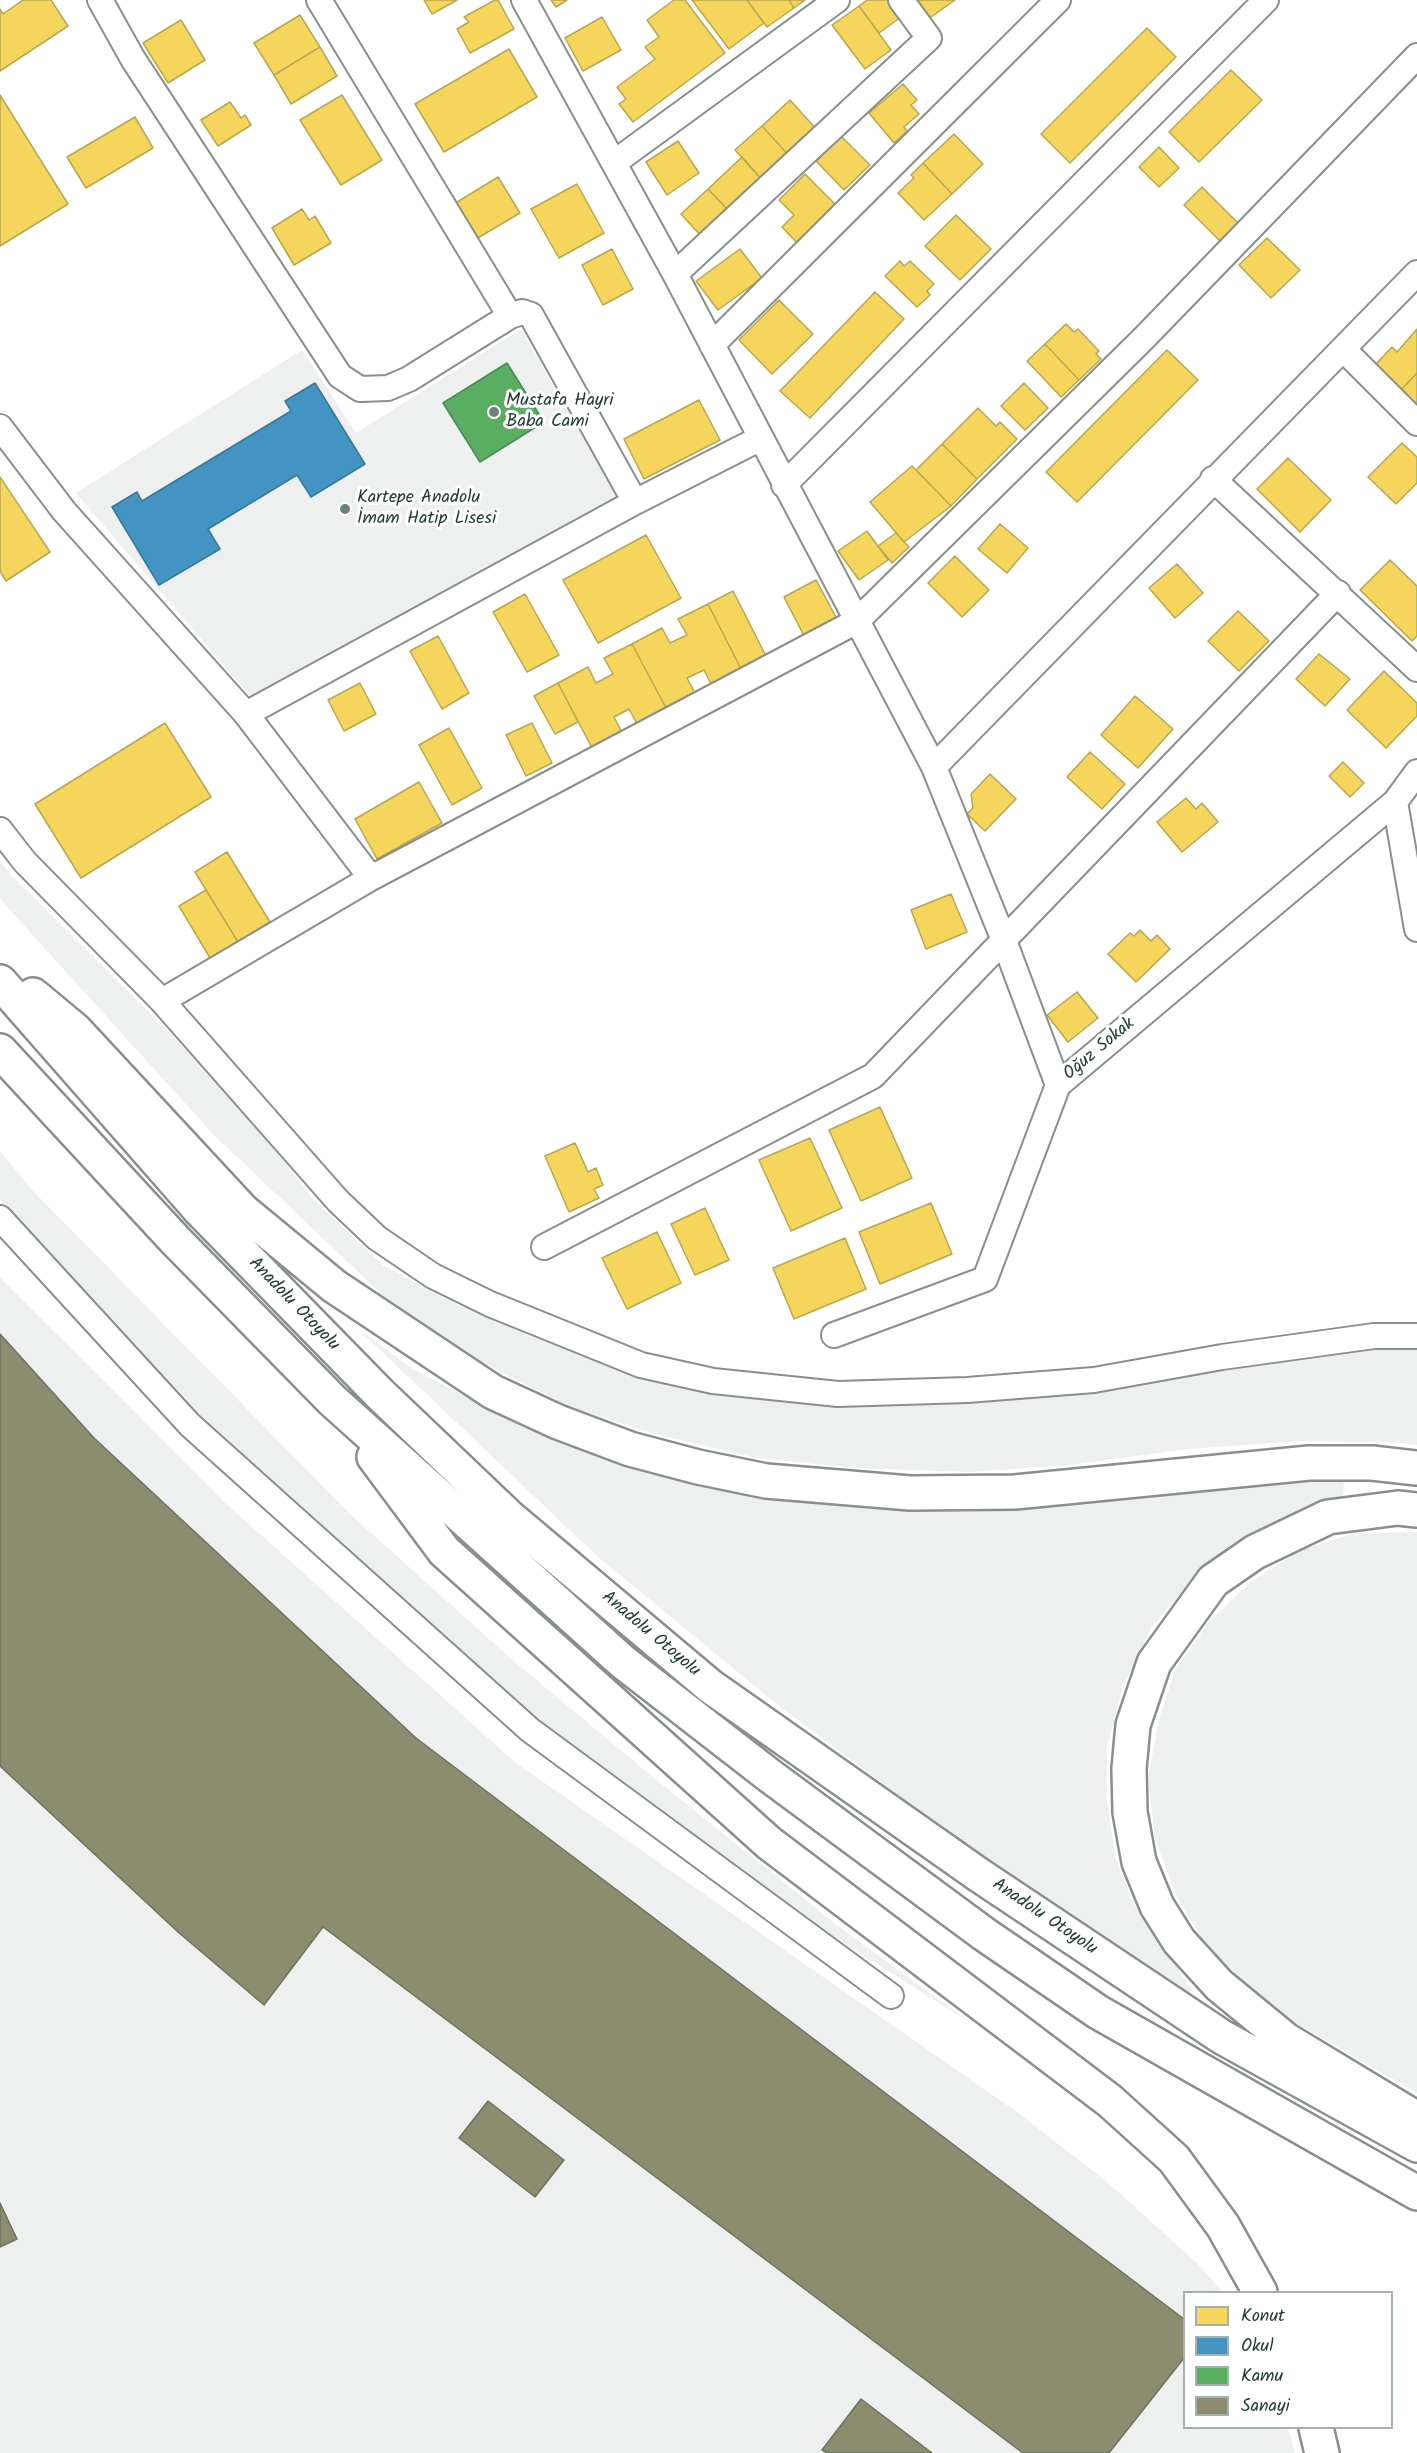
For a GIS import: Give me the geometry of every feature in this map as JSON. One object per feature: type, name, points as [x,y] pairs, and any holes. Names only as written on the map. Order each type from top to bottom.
[{"type":"highway","points":[[0,967],[75,1030],[243,1211],[334,1286],[494,1392],[558,1422],[630,1449],[698,1467],[766,1481],[910,1493],[1015,1491],[1309,1463],[1372,1463],[1417,1468]]},
{"type":"highway","name":"Anadolu Otoyolu","points":[[0,982],[200,1210],[380,1394],[508,1516],[710,1686],[979,1875],[1222,2037],[1417,2145]]},
{"type":"highway","name":"Anadolu Otoyolu","points":[[0,1051],[176,1242],[332,1400],[623,1662],[770,1776],[975,1927],[1098,2012],[1417,2193]]},
{"type":"highway","points":[[332,1400],[444,1551],[770,1843],[1110,2101],[1174,2159],[1223,2226],[1259,2291]]},
{"type":"highway","points":[[1417,1510],[1398,1508],[1328,1517],[1256,1552],[1213,1581],[1154,1663],[1133,1725],[1129,1769],[1130,1812],[1139,1862],[1157,1906],[1179,1941],[1219,1985],[1286,2040],[1417,2119]]},
{"type":"highway","points":[[1316,2429],[1322,2453]]},
{"type":"street","points":[[100,0],[133,59],[340,376],[349,384],[372,391],[388,388],[409,380],[510,316],[522,312],[531,315],[539,325],[635,502]]},
{"type":"street","points":[[319,0],[510,316]]},
{"type":"street","points":[[524,0],[675,274],[759,439],[934,767],[1003,938],[1058,1085]]},
{"type":"street","points":[[615,162],[837,0]]},
{"type":"street","points":[[675,274],[929,38],[901,0]]},
{"type":"street","points":[[711,345],[1058,0]]},
{"type":"street","points":[[784,485],[1266,0]]},
{"type":"street","points":[[162,1001],[372,879],[857,621],[1144,338],[1417,56]]},
{"type":"street","points":[[934,767],[1417,273]]},
{"type":"street","points":[[1343,349],[1417,423]]},
{"type":"street","points":[[0,427],[64,511],[246,714],[372,879]]},
{"type":"street","points":[[246,714],[635,502],[759,439]]},
{"type":"street","points":[[1214,479],[1417,669]]},
{"type":"street","points":[[544,1247],[873,1076],[1003,938],[1338,593]]},
{"type":"street","name":"Oğuz Sokak","points":[[834,1335],[985,1278],[1058,1085],[1404,816],[1417,772]]},
{"type":"street","points":[[1404,816],[1417,929]]},
{"type":"street","points":[[0,830],[25,862],[162,1001],[338,1201],[376,1238],[433,1276],[490,1304],[641,1365],[713,1381],[838,1394],[967,1390],[1094,1380],[1222,1357],[1374,1336],[1417,1336]]},
{"type":"street","points":[[0,1218],[190,1425],[530,1730],[891,1996]]},
{"type":"shaded area","name":"Kartepe Anadolu İmam Hatip Lisesi","points":[[521,329],[618,499],[252,698],[76,493],[302,350],[356,433]]},
{"type":"shaded area","points":[[0,861],[12,876],[163,1026],[252,1122],[312,1198],[384,1266],[452,1302],[533,1337],[617,1369],[711,1392],[833,1406],[929,1405],[1024,1396],[1282,1358],[1372,1349],[1417,1350],[1417,1445],[1387,1442],[1298,1441],[1188,1449],[1070,1465],[970,1472],[857,1468],[757,1458],[655,1434],[570,1407],[478,1360],[393,1305],[214,1135],[0,898]]},
{"type":"shaded area","points":[[0,1151],[34,1192],[351,1515],[509,1657],[659,1782],[842,1929],[974,2025],[793,1911],[600,1774],[304,1516],[204,1419],[0,1200]]},
{"type":"shaded area","points":[[0,1277],[223,1501],[516,1763],[1017,2112],[1106,2181],[1199,2265],[1221,2291],[1183,2291],[1183,2429],[1288,2429],[1295,2453],[0,2453]]},
{"type":"shaded area","points":[[356,1327],[411,1368],[531,1430],[699,1487],[786,1501],[944,1510],[1099,1502],[1215,1486],[1344,1478],[1343,1500],[1307,1508],[1252,1532],[1200,1571],[1153,1625],[1123,1686],[1107,1748],[1107,1799],[1115,1856],[1132,1901],[1192,1990],[1184,1999],[1032,1895],[779,1706],[597,1556]]},
{"type":"shaded area","points":[[1417,1532],[1417,2093],[1292,2021],[1256,1993],[1208,1948],[1177,1897],[1155,1839],[1148,1778],[1159,1719],[1175,1670],[1208,1623],[1249,1583],[1300,1550],[1356,1533]]},
{"type":"building: Konut","points":[[23,0],[51,0],[68,26],[0,71],[0,9],[3,14]]},
{"type":"building: Konut","points":[[424,0],[457,0],[432,14]]},
{"type":"building: Konut","points":[[498,0],[514,29],[470,53],[457,29],[469,22],[464,17]]},
{"type":"building: Konut","points":[[551,0],[567,0],[556,7]]},
{"type":"building: Konut","points":[[674,0],[685,0],[725,53],[633,122],[619,104],[626,99],[617,87],[655,59],[645,47],[659,37],[647,20]]},
{"type":"building: Konut","points":[[692,0],[747,0],[764,23],[729,49]]},
{"type":"building: Konut","points":[[747,0],[789,0],[794,8],[767,27]]},
{"type":"building: Konut","points":[[789,0],[805,0],[794,8]]},
{"type":"building: Konut","points":[[867,0],[888,0],[901,17],[879,33],[859,6]]},
{"type":"building: Konut","points":[[912,0],[955,0],[927,20]]},
{"type":"building: Konut","points":[[859,6],[891,50],[865,69],[832,25]]},
{"type":"building: Konut","points":[[300,15],[320,47],[274,75],[254,43]]},
{"type":"building: Konut","points":[[602,17],[621,50],[583,71],[565,38]]},
{"type":"building: Konut","points":[[181,20],[205,60],[168,83],[143,43]]},
{"type":"building: Konut","points":[[1147,28],[1176,57],[1070,163],[1041,134]]},
{"type":"building: Konut","points":[[320,47],[337,76],[291,104],[274,75]]},
{"type":"building: Konut","points":[[509,49],[537,97],[444,152],[415,104]]},
{"type":"building: Konut","points":[[1231,70],[1262,100],[1199,162],[1169,132]]},
{"type":"building: Konut","points":[[903,84],[917,100],[911,105],[919,114],[904,127],[907,131],[894,143],[869,113]]},
{"type":"building: Konut","points":[[0,95],[68,204],[0,246]]},
{"type":"building: Konut","points":[[342,95],[382,160],[341,185],[300,120]]},
{"type":"building: Konut","points":[[790,100],[818,131],[790,157],[762,126]]},
{"type":"building: Konut","points":[[230,102],[241,118],[245,115],[251,125],[218,146],[201,120]]},
{"type":"building: Konut","points":[[135,117],[153,148],[86,188],[67,157]]},
{"type":"building: Konut","points":[[762,126],[790,157],[763,181],[735,150]]},
{"type":"building: Konut","points":[[954,134],[983,164],[952,194],[923,163]]},
{"type":"building: Konut","points":[[841,136],[870,165],[844,190],[816,161]]},
{"type":"building: Konut","points":[[678,141],[699,173],[667,195],[646,162]]},
{"type":"building: Konut","points":[[1159,147],[1179,168],[1159,187],[1139,167]]},
{"type":"building: Konut","points":[[742,157],[763,181],[730,212],[708,189]]},
{"type":"building: Konut","points":[[923,163],[952,194],[924,220],[898,193],[914,178],[911,175]]},
{"type":"building: Konut","points":[[805,174],[839,208],[800,246],[782,227],[794,215],[779,200]]},
{"type":"building: Konut","points":[[498,177],[520,213],[476,239],[454,204]]},
{"type":"building: Konut","points":[[577,184],[604,233],[559,258],[531,209]]},
{"type":"building: Konut","points":[[1202,187],[1238,223],[1220,241],[1184,205]]},
{"type":"building: Konut","points":[[708,189],[730,212],[702,237],[681,214]]},
{"type":"building: Konut","points":[[302,209],[309,220],[315,216],[331,243],[294,265],[272,228]]},
{"type":"building: Konut","points":[[956,215],[991,249],[960,280],[925,246]]},
{"type":"building: Konut","points":[[1267,238],[1300,270],[1271,298],[1239,265]]},
{"type":"building: Konut","points":[[612,249],[633,289],[603,305],[582,265]]},
{"type":"building: Konut","points":[[740,249],[762,278],[718,310],[696,281]]},
{"type":"building: Konut","points":[[900,261],[904,266],[910,261],[934,284],[927,291],[930,295],[917,307],[885,276]]},
{"type":"building: Konut","points":[[875,292],[904,319],[810,418],[780,391]]},
{"type":"building: Konut","points":[[779,300],[813,334],[772,374],[739,340]]},
{"type":"building: Konut","points":[[1066,324],[1074,332],[1078,329],[1099,351],[1096,354],[1101,359],[1079,380],[1045,344]]},
{"type":"building: Konut","points":[[1417,329],[1417,373],[1401,390],[1375,365],[1392,347],[1397,352]]},
{"type":"building: Konut","points":[[1045,344],[1079,380],[1061,397],[1027,361]]},
{"type":"building: Konut","points":[[1167,350],[1198,380],[1077,502],[1046,472]]},
{"type":"building: Konut","points":[[1417,373],[1417,405],[1401,390]]},
{"type":"building: Konut","points":[[1024,383],[1048,408],[1025,430],[1001,406]]},
{"type":"building: Konut","points":[[699,400],[720,440],[644,479],[624,439]]},
{"type":"building: Konut","points":[[978,408],[996,426],[1000,422],[1017,439],[977,479],[942,444]]},
{"type":"building: Konut","points":[[1402,443],[1417,457],[1417,483],[1396,504],[1368,477]]},
{"type":"building: Konut","points":[[942,444],[977,479],[951,506],[916,470]]},
{"type":"building: Konut","points":[[1288,458],[1331,500],[1300,532],[1257,489]]},
{"type":"building: Konut","points":[[912,466],[951,506],[904,542],[870,502]]},
{"type":"building: Konut","points":[[0,477],[50,552],[6,581],[0,571]]},
{"type":"building: Konut","points":[[1000,524],[1028,548],[1007,573],[978,549]]},
{"type":"building: Konut","points":[[867,531],[888,560],[859,580],[838,551]]},
{"type":"building: Konut","points":[[896,533],[909,547],[892,563],[878,546]]},
{"type":"building: Konut","points":[[646,535],[681,598],[598,643],[563,580]]},
{"type":"building: Konut","points":[[955,556],[989,590],[962,617],[928,583]]},
{"type":"building: Konut","points":[[1390,560],[1417,586],[1417,636],[1412,641],[1360,590]]},
{"type":"building: Konut","points":[[1177,564],[1203,593],[1175,618],[1149,588]]},
{"type":"building: Konut","points":[[816,580],[837,619],[804,636],[784,597]]},
{"type":"building: Konut","points":[[733,591],[766,656],[741,669],[708,604]]},
{"type":"building: Konut","points":[[525,594],[559,655],[527,672],[493,612]]},
{"type":"building: Konut","points":[[708,604],[741,669],[711,684],[704,670],[687,678],[695,693],[666,708],[632,644],[662,628],[670,643],[687,635],[678,619]]},
{"type":"building: Konut","points":[[1238,611],[1269,641],[1239,671],[1208,641]]},
{"type":"building: Konut","points":[[438,636],[469,693],[442,709],[410,651]]},
{"type":"building: Konut","points":[[632,644],[666,708],[637,724],[629,709],[614,717],[622,732],[592,748],[558,683],[588,667],[596,683],[613,674],[604,658]]},
{"type":"building: Konut","points":[[1319,654],[1350,679],[1325,706],[1296,679]]},
{"type":"building: Konut","points":[[1384,671],[1417,703],[1417,716],[1386,748],[1347,710]]},
{"type":"building: Konut","points":[[360,683],[376,714],[344,731],[328,700]]},
{"type":"building: Konut","points":[[558,683],[578,722],[555,734],[534,696]]},
{"type":"building: Konut","points":[[1135,696],[1173,729],[1138,768],[1101,735]]},
{"type":"building: Konut","points":[[165,723],[211,797],[81,878],[35,804]]},
{"type":"building: Konut","points":[[532,723],[552,763],[526,776],[506,735]]},
{"type":"building: Konut","points":[[449,728],[482,788],[452,805],[419,745]]},
{"type":"building: Konut","points":[[1090,752],[1125,784],[1102,809],[1067,777]]},
{"type":"building: Konut","points":[[1343,762],[1364,783],[1350,797],[1329,776]]},
{"type":"building: Konut","points":[[990,774],[1016,799],[985,831],[967,814],[973,808],[971,794]]},
{"type":"building: Konut","points":[[419,782],[442,823],[377,859],[355,819]]},
{"type":"building: Konut","points":[[1186,798],[1196,809],[1202,803],[1218,822],[1182,852],[1157,822]]},
{"type":"building: Konut","points":[[227,852],[270,922],[238,942],[195,872]]},
{"type":"building: Konut","points":[[206,890],[238,942],[210,958],[179,906]]},
{"type":"building: Konut","points":[[951,894],[967,932],[926,949],[911,910]]},
{"type":"building: Konut","points":[[1140,930],[1151,941],[1157,935],[1170,949],[1136,982],[1108,954],[1130,933],[1134,936]]},
{"type":"building: Konut","points":[[1077,992],[1098,1018],[1068,1042],[1047,1015]]},
{"type":"building: Konut","points":[[880,1107],[912,1178],[861,1201],[829,1130]]},
{"type":"building: Konut","points":[[810,1138],[842,1208],[791,1231],[759,1160]]},
{"type":"building: Konut","points":[[575,1143],[588,1172],[596,1168],[603,1185],[594,1189],[599,1198],[569,1212],[545,1156]]},
{"type":"building: Konut","points":[[931,1203],[952,1254],[880,1284],[859,1232]]},
{"type":"building: Konut","points":[[705,1208],[729,1260],[695,1275],[671,1224]]},
{"type":"building: Konut","points":[[657,1232],[681,1283],[627,1309],[602,1258]]},
{"type":"building: Konut","points":[[845,1238],[866,1289],[794,1319],[773,1268]]},
{"type":"building: Okul","points":[[315,383],[365,464],[311,497],[297,475],[208,529],[220,549],[159,585],[112,507],[137,492],[142,501],[291,411],[285,401]]},
{"type":"building: Kamu","name":"Mustafa Hayri Baba Cami","points":[[507,363],[544,422],[480,462],[443,403]]},
{"type":"building: Sanayi","points":[[0,1334],[94,1438],[416,1738],[1183,2318],[1183,2359],[1109,2453],[1023,2453],[323,1927],[264,2005],[178,1932],[0,1766]]},
{"type":"building: Sanayi","points":[[488,2101],[564,2160],[535,2197],[459,2138]]},
{"type":"building: Sanayi","points":[[0,2203],[17,2239],[0,2247]]},
{"type":"building: Sanayi","points":[[861,2399],[932,2453],[827,2453],[822,2450]]},
{"type":"place","name":"Mustafa Hayri Baba Cami","points":[[494,412]]},
{"type":"place","name":"Kartepe Anadolu İmam Hatip Lisesi","points":[[345,509]]}]
